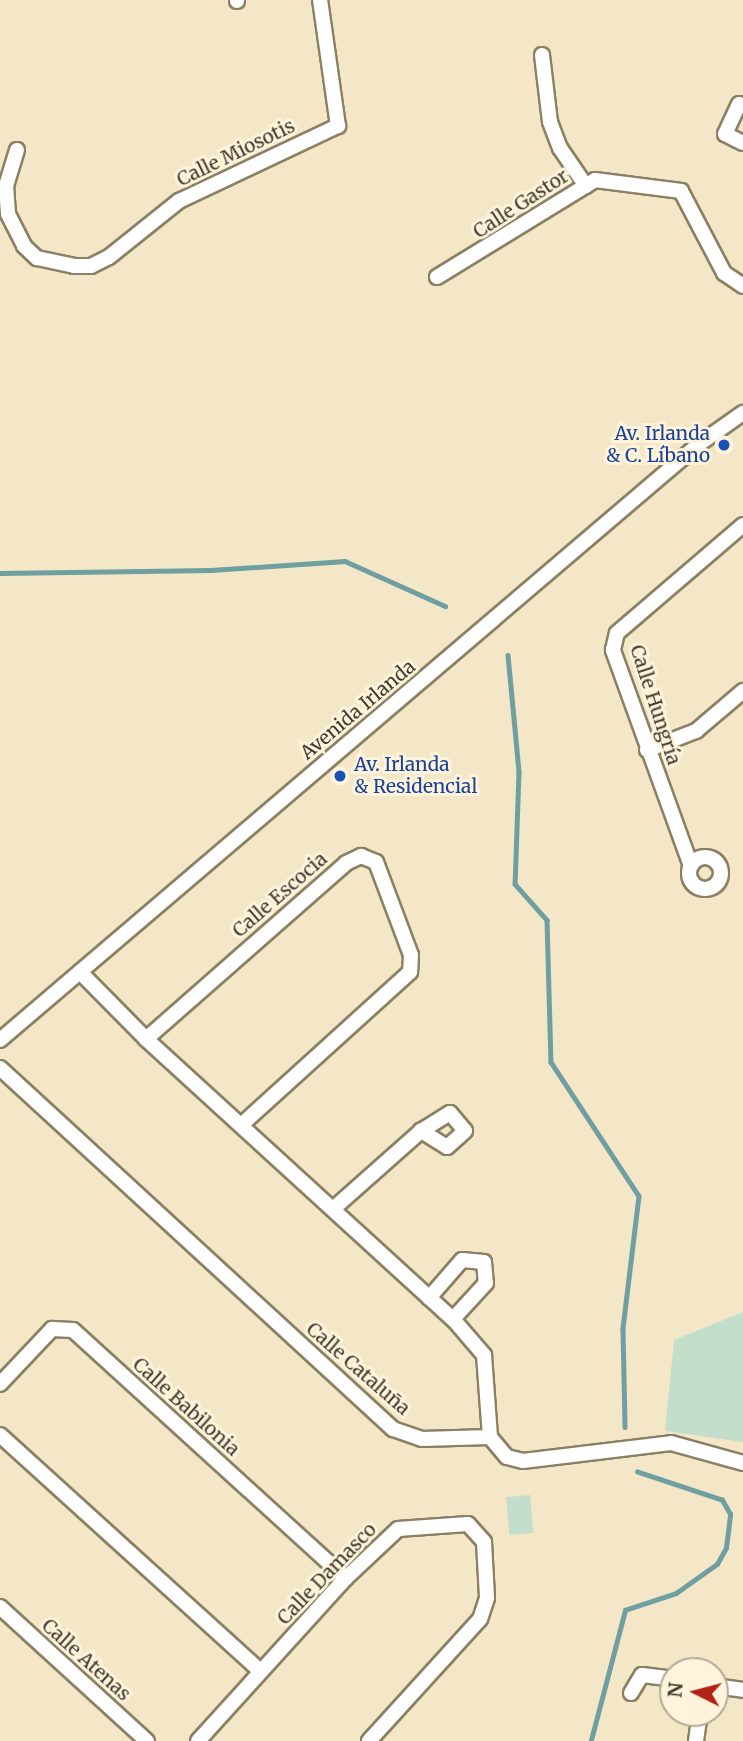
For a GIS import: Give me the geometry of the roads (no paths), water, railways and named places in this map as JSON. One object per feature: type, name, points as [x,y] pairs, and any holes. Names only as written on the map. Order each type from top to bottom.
[{"type":"street","name":"Calle Miosotis","points":[[17,150],[6,185],[8,214],[24,246],[37,258],[74,266],[91,266],[109,257],[179,201],[338,126],[320,0]]},
{"type":"street","points":[[542,55],[550,122],[561,148],[586,186]]},
{"type":"street","points":[[743,106],[739,104],[725,134],[743,143]]},
{"type":"street","name":"Calle Gastor","points":[[437,277],[596,180],[681,191],[724,273],[743,286]]},
{"type":"street","name":"Avenida Irlanda","points":[[0,1040],[699,444],[743,412]]},
{"type":"street","name":"Calle Hungría","points":[[691,866],[613,650],[617,633],[743,525]]},
{"type":"street","points":[[648,750],[696,731],[743,691]]},
{"type":"street","name":"Calle Escocia","points":[[146,1039],[346,863],[361,856],[376,862],[411,955],[410,972],[240,1125]]},
{"type":"street","points":[[80,971],[146,1039],[453,1319],[484,1355],[490,1437],[507,1457],[523,1461],[671,1443],[743,1462]]},
{"type":"street","name":"Calle Cataluña","points":[[0,1068],[393,1429],[422,1439],[490,1437]]},
{"type":"street","points":[[333,1209],[421,1131]]},
{"type":"street","points":[[429,1298],[462,1260],[484,1262],[486,1283],[453,1319]]},
{"type":"street","name":"Calle Babilonia","points":[[0,1384],[52,1329],[73,1330],[346,1578]]},
{"type":"street","points":[[0,1435],[260,1671]]},
{"type":"street","name":"Calle Damasco","points":[[198,1741],[346,1578],[398,1529],[468,1524],[484,1542],[487,1598],[480,1619],[369,1741]]},
{"type":"street","name":"Calle Atenas","points":[[0,1607],[147,1741]]},
{"type":"street","points":[[631,1693],[642,1675],[659,1677]]},
{"type":"waterway","points":[[0,573],[211,570],[345,561],[445,606]]},
{"type":"waterway","points":[[508,655],[519,772],[515,884],[547,920],[551,1062],[639,1196],[623,1329],[625,1427]]},
{"type":"waterway","points":[[591,1740],[625,1610],[676,1593],[717,1564],[726,1548],[730,1514],[722,1500],[638,1472]]},
{"type":"place","name":"Av. Irlanda & C. Líbano","points":[[724,445]]},
{"type":"place","name":"Av. Irlanda & Residencial","points":[[340,776]]}]
